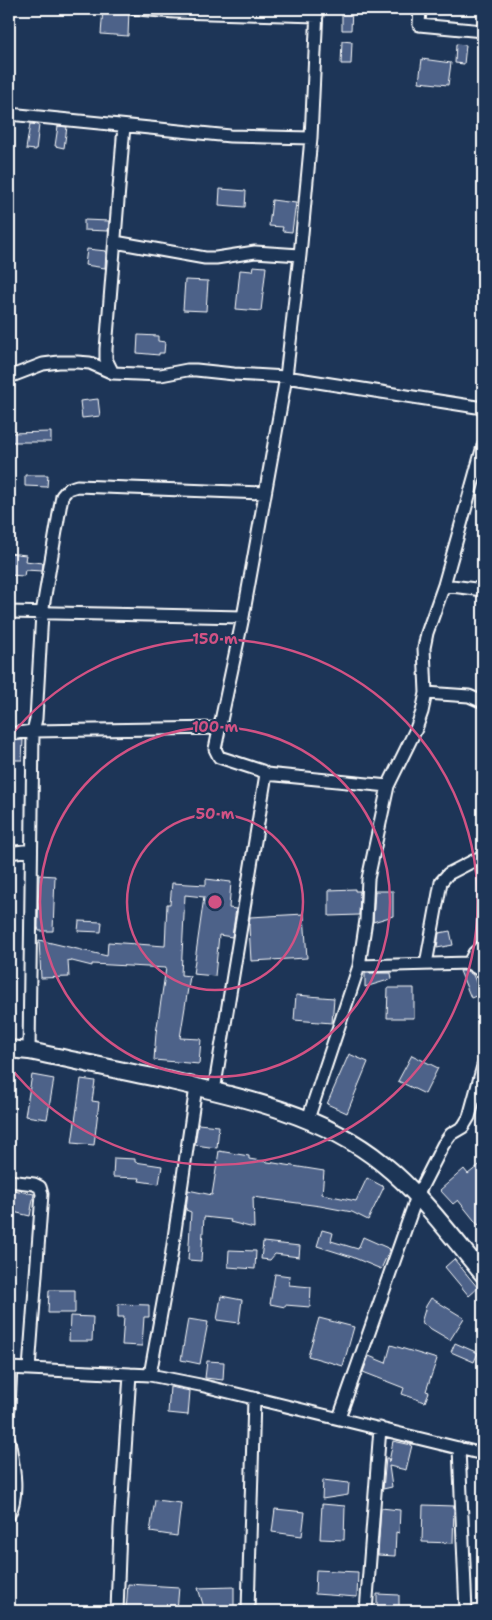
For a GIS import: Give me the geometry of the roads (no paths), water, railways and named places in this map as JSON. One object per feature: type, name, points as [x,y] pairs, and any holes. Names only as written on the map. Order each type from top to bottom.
[{"type":"street","points":[[136,9],[175,12],[317,12],[311,138],[286,377],[243,617],[215,749],[218,757],[266,774],[388,786]]},
{"type":"street","points":[[420,9],[419,25],[483,31]]},
{"type":"street","points":[[9,114],[230,136],[311,138]]},
{"type":"street","points":[[113,373],[106,359],[106,349],[124,126]]},
{"type":"street","points":[[115,242],[205,258],[255,252],[300,255]]},
{"type":"street","points":[[9,377],[43,364],[59,362],[90,363],[113,373],[161,375],[196,370],[286,377],[483,408]]},
{"type":"street","points":[[308,1119],[360,966],[366,920],[368,879],[388,786],[416,729],[422,712],[426,693],[424,648],[426,633],[444,585],[479,477],[483,446]]},
{"type":"street","points":[[29,1051],[33,730],[36,719],[42,613],[62,496],[68,489],[77,486],[265,493]]},
{"type":"street","points":[[444,585],[483,590]]},
{"type":"street","points":[[9,612],[243,617]]},
{"type":"street","points":[[426,693],[469,696],[483,702]]},
{"type":"street","points":[[9,734],[33,730],[220,728]]},
{"type":"street","points":[[214,1091],[266,774]]},
{"type":"street","points":[[9,853],[31,850]]},
{"type":"street","points":[[426,964],[441,882],[448,874],[483,856]]},
{"type":"street","points":[[469,963],[474,953],[483,945]]},
{"type":"street","points":[[360,966],[469,963],[483,972]]},
{"type":"street","points":[[9,1049],[29,1051],[214,1091],[308,1119],[346,1137],[382,1162],[418,1196],[483,1274]]},
{"type":"street","points":[[339,1418],[418,1196],[451,1134],[463,1127],[469,1117],[483,1066]]},
{"type":"street","points":[[150,1375],[171,1258],[196,1087]]},
{"type":"street","points":[[9,1181],[34,1184],[40,1187],[42,1194],[29,1369]]},
{"type":"street","points":[[9,1408],[10,1368],[150,1375],[200,1384],[483,1454]]},
{"type":"street","points":[[117,1611],[120,1528],[130,1374]]},
{"type":"street","points":[[248,1611],[254,1398]]},
{"type":"street","points":[[366,1611],[380,1428]]},
{"type":"street","points":[[9,1440],[14,1473],[14,1491],[12,1510],[9,1515]]},
{"type":"street","points":[[459,1448],[466,1611]]}]
